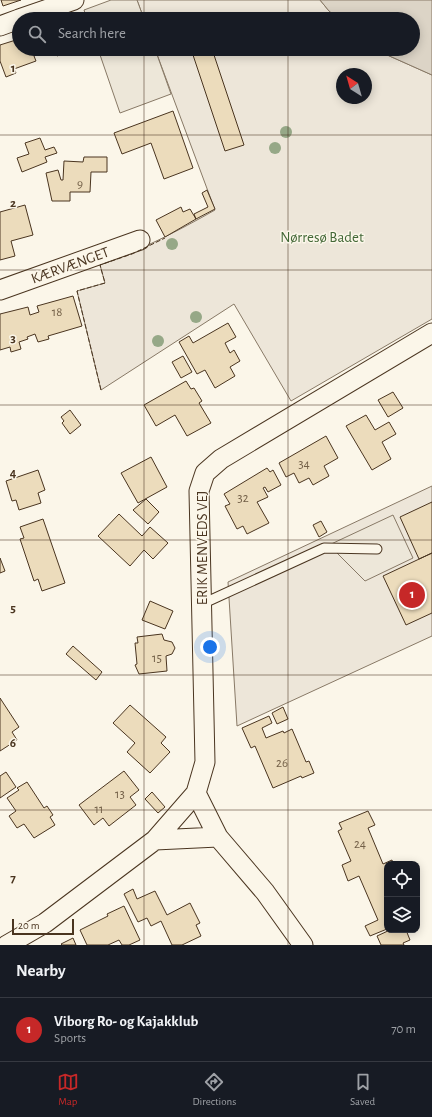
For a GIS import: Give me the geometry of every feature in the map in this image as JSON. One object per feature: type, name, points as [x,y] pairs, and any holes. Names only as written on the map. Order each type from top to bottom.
[{"type":"street","points":[[39,12],[74,0]]},
{"type":"street","points":[[0,26],[12,22]]},
{"type":"street","name":"KÆRVÆNGET","points":[[0,290],[140,240]]},
{"type":"street","name":"ERIK MENVEDS VEJ","points":[[7,945],[45,923],[155,840],[196,793],[205,762],[199,491],[205,473],[221,459],[432,333]]},
{"type":"street","points":[[196,793],[218,837],[265,892],[303,945]]},
{"type":"street","points":[[155,840],[218,837]]},
{"type":"lane","points":[[202,604],[324,548],[377,549]]},
{"type":"green space","points":[[137,0],[320,0],[330,12],[141,12]]},
{"type":"green space","name":"Nørresø Badet","points":[[158,56],[389,56],[432,75],[432,319],[291,401],[234,304],[101,390],[77,291],[105,283],[100,265],[159,240],[215,210]]},
{"type":"green space","points":[[432,486],[432,636],[237,726],[228,582]]},
{"type":"shaded area","points":[[111,0],[137,0],[141,12],[85,12],[84,10]]},
{"type":"shaded area","points":[[320,0],[432,0],[432,75],[389,56],[420,56],[420,12],[329,11]]},
{"type":"shaded area","points":[[100,56],[157,56],[171,94],[120,113]]},
{"type":"shaded area","points":[[393,515],[413,558],[365,581],[329,545]]},
{"type":"building","points":[[1,0],[21,0],[3,6]]},
{"type":"building","points":[[12,41],[12,56],[34,56],[36,61],[14,69],[16,73],[6,77],[0,61],[0,45]]},
{"type":"building","points":[[193,56],[214,56],[244,145],[225,151]]},
{"type":"building","points":[[173,111],[193,168],[164,179],[151,143],[122,154],[114,133]]},
{"type":"building","points":[[40,138],[45,150],[54,147],[57,153],[45,157],[47,162],[22,172],[17,158],[29,154],[25,143]]},
{"type":"building","points":[[84,157],[107,157],[107,172],[91,172],[90,192],[70,192],[70,201],[52,201],[46,173],[58,170],[61,180],[63,180],[64,161],[83,162]]},
{"type":"building","points":[[207,190],[215,209],[196,219],[194,214],[208,207],[202,193]]},
{"type":"building","points":[[25,205],[33,235],[11,241],[15,256],[0,260],[0,212]]},
{"type":"building","points":[[181,207],[183,212],[190,209],[196,219],[165,237],[156,220]]},
{"type":"building","points":[[73,296],[82,326],[48,336],[49,339],[38,342],[35,334],[27,337],[28,339],[19,342],[21,349],[11,352],[10,347],[0,350],[0,314],[28,307],[30,315],[39,312],[37,306]]},
{"type":"building","points":[[228,323],[236,337],[225,343],[230,353],[234,350],[240,361],[230,367],[235,376],[215,388],[205,370],[197,374],[179,342],[189,336],[193,343]]},
{"type":"building","points":[[183,356],[192,372],[181,378],[172,362]]},
{"type":"building","points":[[186,381],[191,389],[194,388],[202,401],[199,403],[211,423],[187,436],[175,415],[156,426],[144,405]]},
{"type":"building","points":[[393,392],[403,408],[388,417],[378,400]]},
{"type":"building","points":[[70,410],[81,425],[70,434],[62,423],[64,421],[61,417]]},
{"type":"building","points":[[366,415],[375,430],[389,422],[396,434],[382,442],[391,459],[372,470],[346,426]]},
{"type":"building","points":[[326,436],[338,458],[324,466],[329,476],[313,485],[309,478],[299,483],[294,473],[286,477],[279,463]]},
{"type":"building","points":[[151,457],[167,487],[138,503],[121,473]]},
{"type":"building","points":[[267,468],[270,472],[273,470],[281,485],[268,492],[265,487],[263,488],[268,497],[257,502],[269,523],[247,534],[243,526],[237,529],[225,506],[230,504],[224,494]]},
{"type":"building","points":[[38,470],[45,490],[38,493],[41,503],[19,510],[16,500],[12,501],[6,481]]},
{"type":"building","points":[[146,499],[159,512],[148,524],[133,510]]},
{"type":"building","points":[[432,502],[432,553],[419,559],[400,517]]},
{"type":"building","points":[[119,514],[142,536],[150,527],[168,543],[153,559],[144,550],[130,566],[98,536]]},
{"type":"building","points":[[43,519],[65,583],[42,591],[38,579],[34,581],[20,539],[24,538],[20,527]]},
{"type":"building","points":[[321,521],[327,532],[319,537],[313,525]]},
{"type":"building","points":[[432,553],[432,613],[406,625],[383,576]]},
{"type":"building","points":[[0,558],[5,571],[0,573]]},
{"type":"building","points":[[150,601],[173,611],[165,629],[142,620]]},
{"type":"building","points":[[162,634],[164,640],[172,642],[175,648],[172,654],[166,656],[167,671],[139,674],[135,665],[137,664],[135,643],[138,643],[137,637]]},
{"type":"building","points":[[73,646],[102,672],[96,680],[66,654]]},
{"type":"building","points":[[0,698],[19,727],[12,732],[17,740],[0,751]]},
{"type":"building","points":[[130,705],[166,737],[161,743],[170,752],[150,773],[127,752],[135,743],[113,723]]},
{"type":"building","points":[[283,707],[288,719],[277,724],[272,713]]},
{"type":"building","points":[[269,716],[272,723],[262,728],[266,738],[292,729],[306,762],[309,761],[314,773],[302,778],[301,776],[273,788],[255,746],[251,748],[242,728]]},
{"type":"building","points":[[124,771],[139,790],[130,797],[136,805],[109,826],[103,818],[94,825],[79,805]]},
{"type":"building","points":[[6,772],[16,787],[0,798],[0,776]]},
{"type":"building","points":[[27,782],[44,808],[47,806],[53,815],[50,817],[55,825],[34,838],[24,824],[17,828],[9,816],[16,811],[7,798],[19,790],[17,788]]},
{"type":"building","points":[[152,792],[165,807],[158,813],[145,799]]},
{"type":"building","points":[[368,811],[375,825],[368,828],[384,864],[384,930],[370,936],[365,926],[378,920],[359,876],[348,881],[342,865],[351,861],[338,831],[342,829],[339,823]]},
{"type":"building","points":[[133,889],[137,899],[155,891],[167,915],[190,903],[200,923],[196,925],[201,936],[182,945],[172,945],[161,921],[151,926],[147,918],[138,922],[124,894]]},
{"type":"building","points":[[124,906],[140,940],[129,945],[122,945],[119,940],[108,945],[87,945],[80,930]]},
{"type":"building","points":[[384,933],[407,933],[410,940],[403,943],[404,945],[381,945],[377,936]]},
{"type":"building","points":[[73,938],[76,945],[61,944]]},
{"type":"fence","points":[[101,390],[77,291],[105,283],[100,265],[132,254],[165,238]]},
{"type":"place","name":"Viborg Ro- og Kajakklub","points":[[412,595]]}]
